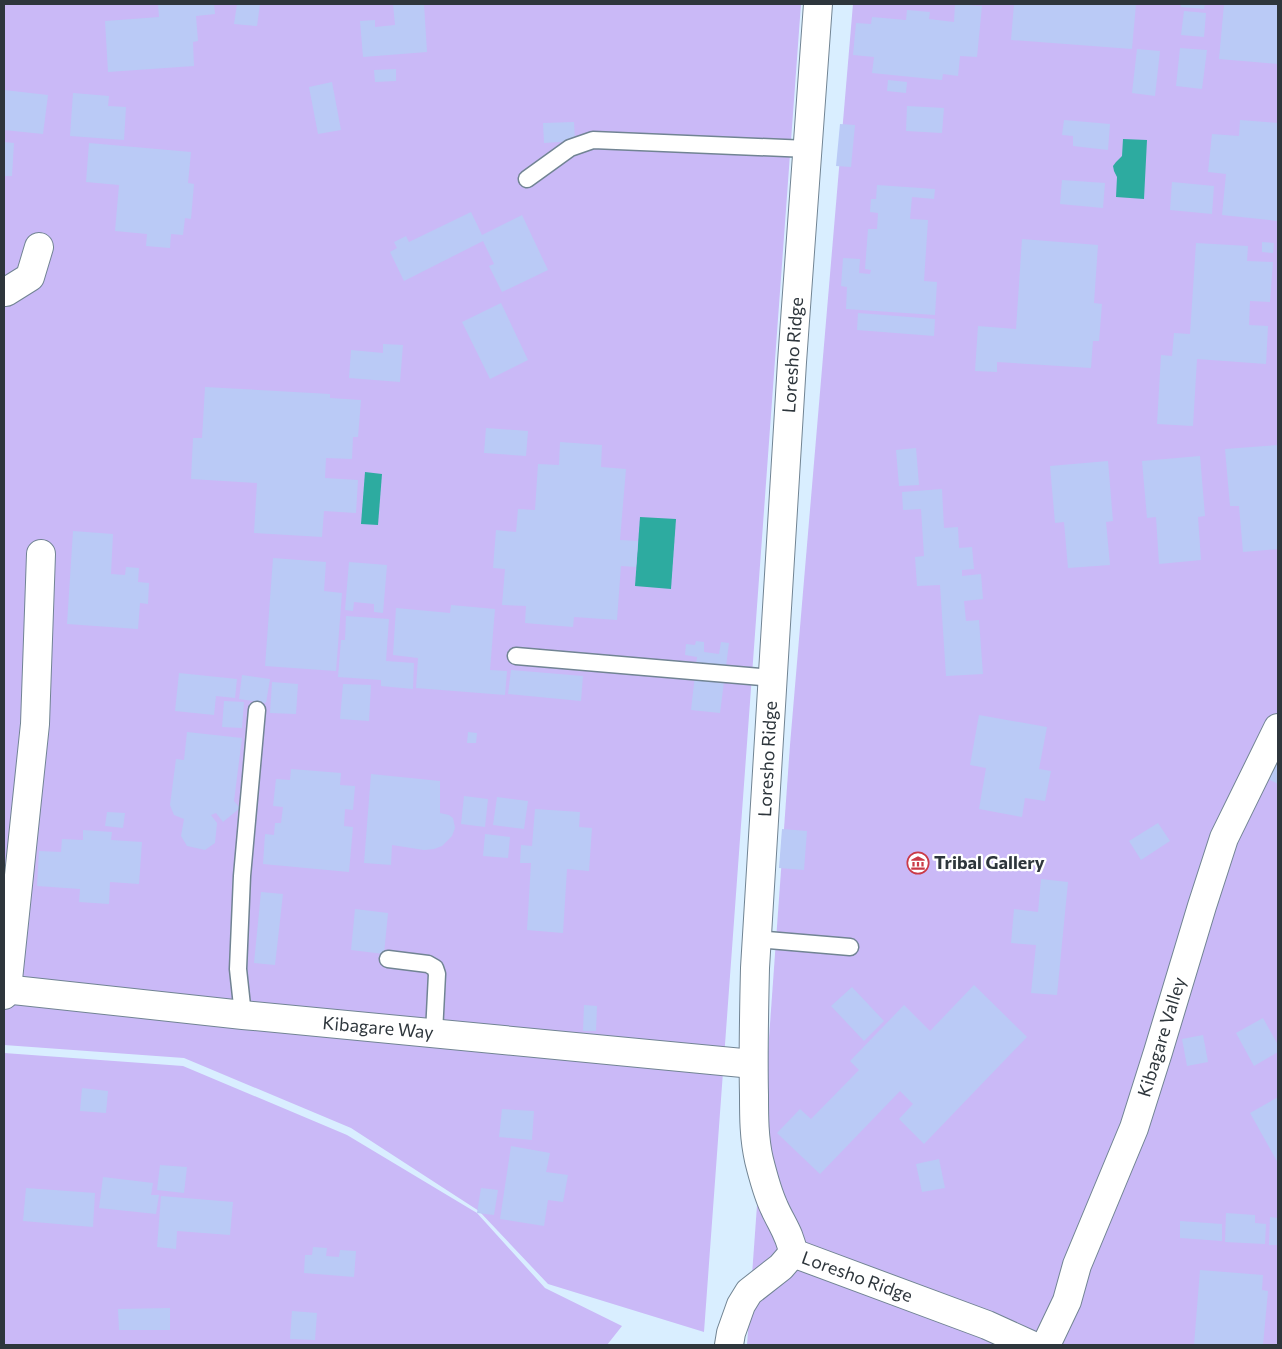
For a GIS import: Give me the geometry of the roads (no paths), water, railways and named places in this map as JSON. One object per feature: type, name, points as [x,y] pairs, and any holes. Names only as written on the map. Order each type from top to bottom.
[{"type":"street","name":"Loresho Ridge","points":[[818,4],[792,362],[757,939],[753,1064],[755,1133],[759,1160],[766,1187],[789,1235],[793,1253],[978,1321],[1031,1345]]},
{"type":"street","points":[[4,292],[30,277],[38,247]]},
{"type":"street","points":[[5,991],[35,724],[41,554]]},
{"type":"street","name":"Kibagare Valley","points":[[1046,1345],[1066,1301],[1077,1265],[1134,1128],[1224,838],[1275,741]]},
{"type":"street","name":"Kibagare Way","points":[[5,991],[753,1064]]},
{"type":"street","points":[[729,1345],[731,1333],[741,1305],[750,1292],[781,1267],[793,1253]]},
{"type":"lane","points":[[527,178],[570,148],[593,140],[808,149]]},
{"type":"lane","points":[[516,656],[773,678]]},
{"type":"lane","points":[[243,1015],[238,969],[242,876],[257,710]]},
{"type":"lane","points":[[757,939],[850,947]]},
{"type":"lane","points":[[388,959],[428,964],[435,968],[437,974],[434,1034]]},
{"type":"place","name":"Tribal Gallery","points":[[918,863]]}]
